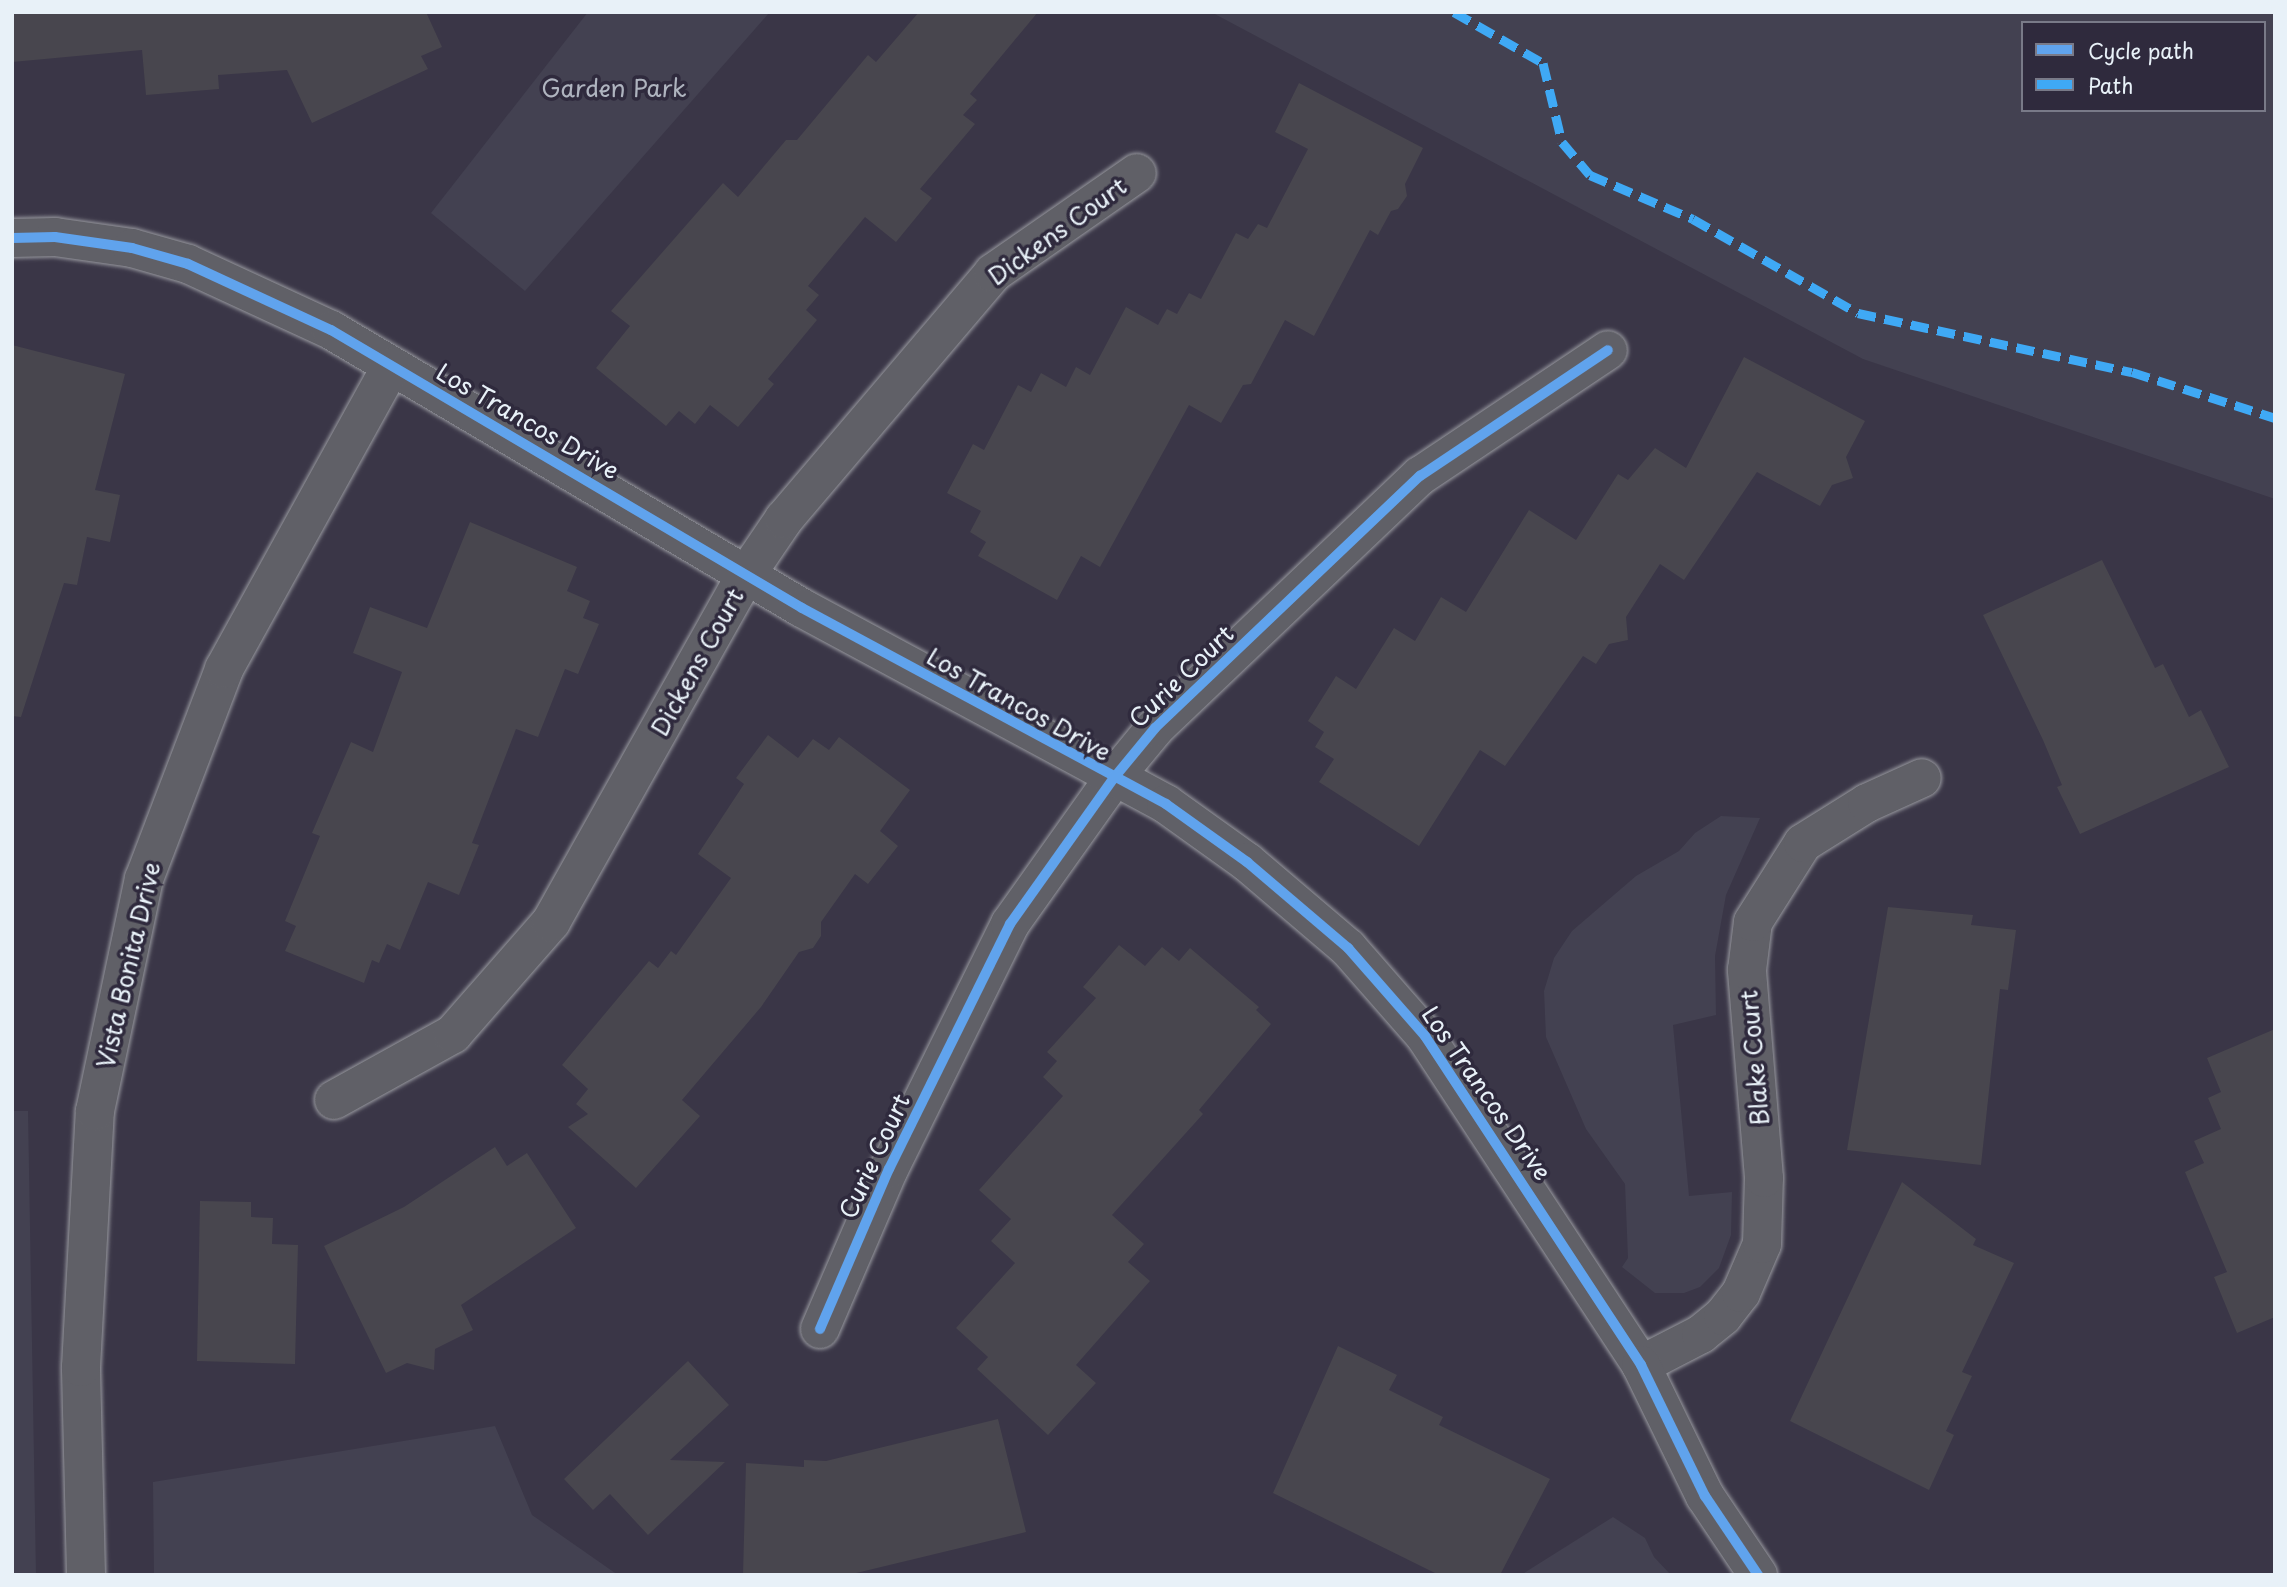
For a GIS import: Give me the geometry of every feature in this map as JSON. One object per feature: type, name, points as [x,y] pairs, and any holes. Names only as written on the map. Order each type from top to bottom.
[{"type":"street","name":"Dickens Court","points":[[334,1100],[453,1034],[551,922],[746,575],[784,519],[993,273],[1137,173]]},
{"type":"street","name":"Los Trancos Drive","points":[[12,238],[55,237],[119,246],[188,264],[331,330],[746,575],[1113,779],[1166,804],[1247,862],[1348,948],[1425,1036],[1641,1365],[1705,1496],[1758,1575]]},
{"type":"street","name":"Curie Court","points":[[820,1329],[889,1169],[1010,924],[1113,779],[1156,728],[1420,476],[1608,350]]},
{"type":"street","name":"Vista Bonita Drive","points":[[86,1575],[81,1367],[95,1111],[144,879],[224,669],[391,367]]},
{"type":"street","name":"Blake Court","points":[[1641,1365],[1701,1334],[1723,1316],[1741,1293],[1762,1244],[1764,1178],[1746,970],[1753,922],[1803,843],[1867,803],[1922,778]]},
{"type":"shaded area","points":[[12,12],[2275,12],[2275,1575],[12,1575]]},
{"type":"green space","name":"Garden Park","points":[[588,12],[770,12],[525,291],[431,213]]},
{"type":"green space","points":[[1211,12],[2275,12],[2275,499],[1863,359]]},
{"type":"green space","points":[[1721,816],[1760,818],[1726,895],[1715,956],[1716,1015],[1673,1025],[1689,1196],[1732,1192],[1731,1235],[1719,1268],[1700,1287],[1684,1293],[1655,1293],[1622,1267],[1628,1258],[1625,1184],[1586,1129],[1546,1037],[1544,991],[1554,958],[1572,931],[1636,876],[1679,851],[1695,833]]},
{"type":"green space","points":[[12,1111],[28,1111],[36,1575],[12,1575]]},
{"type":"green space","points":[[495,1426],[532,1515],[618,1575],[154,1575],[153,1482]]},
{"type":"green space","points":[[1613,1517],[1645,1538],[1654,1557],[1671,1575],[1521,1575]]},
{"type":"building","points":[[12,12],[426,12],[442,47],[421,56],[428,69],[312,123],[287,70],[218,75],[219,89],[146,95],[142,50],[12,62]]},
{"type":"building","points":[[919,12],[1038,12],[970,94],[977,100],[963,115],[975,124],[920,189],[932,198],[896,242],[865,217],[808,286],[819,295],[806,310],[817,320],[768,379],[774,384],[738,427],[710,405],[695,424],[679,411],[666,426],[596,368],[630,326],[611,311],[723,183],[738,197],[786,140],[797,140],[868,55],[876,62]]},
{"type":"building","points":[[1299,83],[1423,148],[1405,184],[1407,196],[1398,209],[1391,211],[1378,235],[1370,230],[1314,336],[1285,320],[1251,384],[1243,385],[1221,423],[1189,405],[1100,567],[1081,556],[1057,600],[978,556],[986,542],[970,532],[981,511],[947,493],[973,444],[984,450],[1018,385],[1031,392],[1041,373],[1066,387],[1076,367],[1090,375],[1126,307],[1158,325],[1167,309],[1177,314],[1189,293],[1201,299],[1236,233],[1248,239],[1258,224],[1267,228],[1308,149],[1275,132]]},
{"type":"building","points":[[12,345],[125,374],[95,490],[120,495],[110,542],[87,537],[77,585],[64,583],[21,717],[12,716]]},
{"type":"building","points":[[1744,357],[1865,421],[1846,457],[1853,478],[1832,485],[1820,506],[1757,472],[1684,580],[1660,564],[1626,617],[1628,640],[1609,644],[1596,664],[1583,656],[1505,766],[1480,750],[1419,846],[1319,782],[1334,759],[1315,747],[1324,732],[1308,721],[1336,676],[1356,689],[1394,628],[1415,641],[1441,597],[1466,612],[1529,510],[1576,540],[1618,474],[1628,480],[1655,448],[1686,468]]},
{"type":"building","points":[[470,522],[577,567],[567,591],[590,601],[583,618],[599,624],[578,674],[565,669],[538,737],[516,729],[472,843],[479,845],[459,895],[428,882],[400,950],[387,944],[379,963],[372,960],[364,983],[285,951],[296,926],[285,921],[320,836],[312,833],[351,742],[373,752],[402,672],[353,653],[370,607],[427,628]]},
{"type":"building","points":[[2102,560],[2155,668],[2163,664],[2189,717],[2201,710],[2229,767],[2080,834],[2057,787],[2062,785],[2043,740],[1983,615]]},
{"type":"building","points":[[768,735],[798,758],[813,739],[829,750],[839,737],[910,790],[880,831],[898,846],[868,884],[855,874],[821,922],[821,936],[813,948],[799,952],[761,1007],[682,1100],[700,1116],[636,1188],[568,1127],[588,1114],[576,1104],[588,1089],[562,1065],[649,961],[658,968],[671,951],[676,955],[731,878],[698,854],[744,784],[736,778]]},
{"type":"building","points":[[1888,907],[1973,915],[1971,925],[2016,930],[2008,990],[2000,989],[1981,1165],[1847,1150]]},
{"type":"building","points":[[1119,945],[1145,966],[1162,947],[1179,961],[1190,948],[1259,1007],[1256,1010],[1271,1024],[1199,1110],[1203,1114],[1112,1215],[1144,1244],[1128,1262],[1150,1281],[1076,1365],[1096,1383],[1048,1435],[977,1369],[988,1357],[956,1328],[1015,1263],[991,1241],[1011,1219],[979,1190],[1063,1096],[1043,1077],[1057,1061],[1047,1052],[1096,998],[1083,987]]},
{"type":"building","points":[[2275,1029],[2275,1317],[2237,1333],[2214,1277],[2227,1272],[2185,1172],[2204,1163],[2194,1141],[2221,1129],[2208,1098],[2221,1092],[2207,1058]]},
{"type":"building","points":[[495,1147],[507,1166],[527,1153],[576,1228],[461,1305],[473,1330],[435,1349],[434,1370],[407,1363],[386,1373],[324,1246],[404,1207]]},
{"type":"building","points":[[1902,1182],[1976,1239],[1973,1245],[2014,1263],[1962,1372],[1972,1376],[1946,1431],[1954,1435],[1929,1490],[1790,1421]]},
{"type":"building","points":[[200,1201],[251,1202],[251,1217],[273,1218],[272,1244],[298,1245],[295,1364],[197,1361]]},
{"type":"building","points":[[1338,1346],[1397,1375],[1389,1390],[1443,1417],[1439,1425],[1550,1479],[1500,1575],[1439,1575],[1273,1493]]},
{"type":"building","points":[[688,1361],[729,1405],[670,1460],[725,1462],[648,1535],[610,1494],[593,1510],[564,1479]]},
{"type":"building","points":[[998,1419],[1026,1532],[848,1575],[743,1575],[746,1463],[804,1467],[804,1460],[826,1461]]},
{"type":"marked path","points":[[1454,12],[1543,63],[1562,142],[1590,175],[1693,219],[1858,313],[2132,372],[2275,418]]},
{"type":"cycle path","points":[[12,238],[55,237],[132,248],[188,264],[331,330],[802,608],[1166,804],[1247,862],[1348,948],[1425,1036],[1641,1365],[1705,1496],[1758,1575]]},
{"type":"cycle path","points":[[820,1329],[889,1169],[1010,924],[1113,779],[1155,728],[1420,476],[1608,350]]}]
